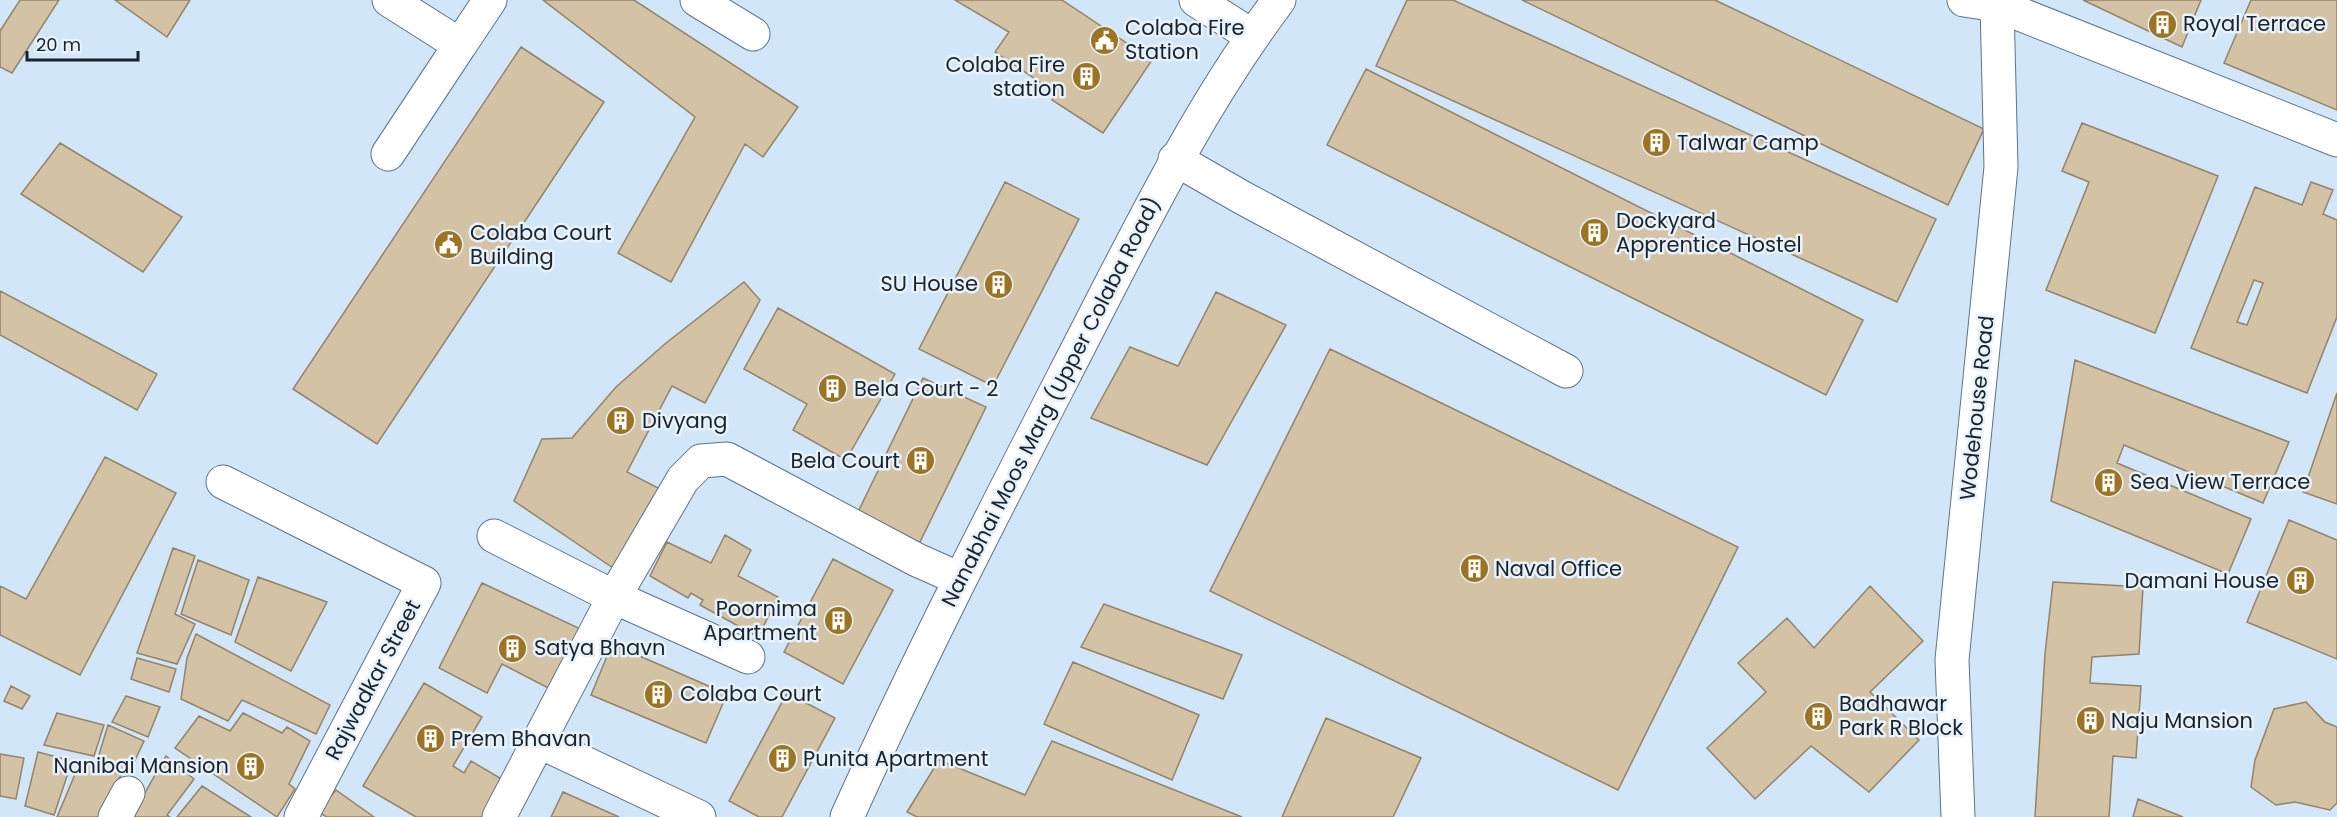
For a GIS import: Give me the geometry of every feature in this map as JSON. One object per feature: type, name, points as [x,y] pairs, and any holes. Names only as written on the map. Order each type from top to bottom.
[{"type":"street","points":[[389,0],[460,45]]},
{"type":"street","points":[[388,154],[490,0]]},
{"type":"street","points":[[697,0],[753,34]]},
{"type":"street","points":[[1196,0],[1252,36]]},
{"type":"street","name":"Nanabhai Moos Marg (Upper Colaba Road)","points":[[847,817],[889,722],[960,579],[1175,159],[1252,36],[1279,0]]},
{"type":"street","points":[[1964,0],[1998,2],[2337,140]]},
{"type":"street","name":"Wodehouse Road","points":[[1958,817],[1952,660],[2001,167],[1998,2]]},
{"type":"street","points":[[1175,159],[1243,198],[1566,371]]},
{"type":"street","points":[[499,817],[614,597],[683,479],[701,461],[727,459],[917,560],[960,579]]},
{"type":"street","name":"Rajwadkar Street","points":[[223,482],[424,583],[301,817]]},
{"type":"street","points":[[494,536],[614,597],[748,657]]},
{"type":"street","points":[[538,741],[699,817]]},
{"type":"building","points":[[20,0],[59,0],[12,73],[0,67],[0,31]]},
{"type":"building","points":[[115,0],[190,0],[167,37]]},
{"type":"building","points":[[543,0],[634,0],[798,107],[763,157],[745,144],[671,282],[618,253],[695,117]]},
{"type":"building","name":"Colaba Fire station","points":[[955,0],[1062,0],[1152,60],[1103,133],[1052,100],[1056,93],[995,52],[1009,32]]},
{"type":"building","name":"Talwar Camp","points":[[1407,0],[1453,0],[1936,219],[1897,302],[1376,66]]},
{"type":"building","points":[[1522,0],[1715,0],[1984,129],[1948,205]]},
{"type":"building","name":"Royal Terrace","points":[[2083,0],[2201,0],[2182,47]]},
{"type":"building","points":[[2251,0],[2337,0],[2337,110],[2224,63]]},
{"type":"building","name":"Colaba Court Building","points":[[521,47],[604,102],[377,444],[293,389]]},
{"type":"building","name":"Dockyard Apprentice Hostel","points":[[1366,69],[1863,320],[1826,395],[1327,145]]},
{"type":"building","points":[[2082,123],[2218,176],[2155,333],[2046,290],[2089,182],[2062,171]]},
{"type":"building","points":[[60,143],[182,217],[143,272],[21,194]]},
{"type":"building","name":"SU House","points":[[1005,182],[1079,219],[993,386],[919,349]]},
{"type":"building","points":[[2311,182],[2333,190],[2323,214],[2337,220],[2337,317],[2307,393],[2191,348],[2255,187],[2302,205]],"holes":[[[2254,280],[2263,283],[2247,325],[2237,322]]]},
{"type":"building","name":"Divyang","points":[[744,282],[760,300],[705,403],[672,386],[627,472],[662,490],[619,572],[514,501],[542,439],[572,438],[616,387],[666,343]]},
{"type":"building","points":[[0,291],[157,374],[137,410],[0,335]]},
{"type":"building","points":[[1216,292],[1286,325],[1207,465],[1091,418],[1130,347],[1178,366]]},
{"type":"building","name":"Bela Court - 2","points":[[778,308],[895,374],[846,460],[793,430],[807,404],[744,369]]},
{"type":"building","name":"Naval Office","points":[[1330,349],[1738,547],[1618,790],[1210,591]]},
{"type":"building","name":"Sea View Terrace","points":[[2075,360],[2289,442],[2263,503],[2124,445],[2117,463],[2251,519],[2228,574],[2051,501]]},
{"type":"building","name":"Bela Court","points":[[923,378],[986,407],[919,544],[857,514]]},
{"type":"building","points":[[2337,393],[2337,504],[2303,492]]},
{"type":"building","points":[[105,457],[176,493],[80,675],[0,635],[0,586],[26,599]]},
{"type":"building","name":"Damani House","points":[[2289,520],[2337,540],[2337,659],[2247,622]]},
{"type":"building","points":[[725,535],[751,550],[738,576],[778,597],[758,637],[700,605],[703,600],[691,593],[688,598],[650,576],[667,542],[711,563]]},
{"type":"building","points":[[173,548],[195,556],[175,614],[195,624],[177,664],[137,653]]},
{"type":"building","name":"Poornima Apartment","points":[[833,559],[893,590],[843,684],[784,652]]},
{"type":"building","points":[[198,560],[249,580],[231,635],[181,614]]},
{"type":"building","points":[[258,577],[327,602],[291,671],[235,642]]},
{"type":"building","name":"Naju Mansion","points":[[2053,582],[2143,587],[2139,654],[2092,657],[2090,683],[2141,686],[2136,758],[2113,756],[2109,817],[2035,817],[2045,654]]},
{"type":"building","name":"Satya Bhavn","points":[[482,583],[587,632],[554,691],[502,664],[487,693],[439,668]]},
{"type":"building","name":"Badhawar Park R Block","points":[[1870,586],[1923,641],[1870,692],[1919,740],[1869,792],[1811,746],[1755,799],[1707,748],[1766,692],[1738,663],[1787,618],[1814,648]]},
{"type":"building","points":[[1104,604],[1242,655],[1223,699],[1081,647]]},
{"type":"building","points":[[196,634],[330,705],[316,734],[242,700],[228,721],[181,699],[187,658]]},
{"type":"building","name":"Colaba Court","points":[[612,644],[727,694],[706,743],[591,695]]},
{"type":"building","points":[[137,658],[176,669],[169,692],[131,679]]},
{"type":"building","points":[[1073,662],[1199,715],[1172,780],[1044,724]]},
{"type":"building","name":"Prem Bhavan","points":[[424,683],[482,717],[453,766],[464,773],[471,761],[505,781],[483,817],[416,817],[363,786]]},
{"type":"building","points":[[11,686],[30,696],[22,709],[4,701]]},
{"type":"building","name":"Punita Apartment","points":[[787,693],[835,718],[782,817],[759,817],[729,801]]},
{"type":"building","points":[[126,696],[160,707],[148,737],[112,722]]},
{"type":"building","points":[[2306,702],[2325,722],[2337,727],[2337,803],[2330,810],[2295,802],[2276,805],[2251,787],[2255,760],[2274,709]]},
{"type":"building","points":[[57,713],[104,725],[94,756],[44,745]]},
{"type":"building","name":"Nanibai Mansion","points":[[243,713],[282,733],[287,727],[310,741],[289,784],[295,789],[277,817],[175,748],[199,716],[230,731]]},
{"type":"building","points":[[1326,718],[1421,758],[1393,817],[1282,817]]},
{"type":"building","points":[[108,725],[144,741],[128,775],[98,758]]},
{"type":"building","points":[[1052,741],[1242,817],[917,817],[907,812],[939,760],[1025,795]]},
{"type":"building","points":[[38,752],[72,761],[54,815],[25,806]]},
{"type":"building","points":[[0,754],[24,758],[16,799],[0,796]]},
{"type":"building","points":[[166,756],[194,779],[167,815],[170,817],[131,817]]},
{"type":"building","points":[[81,760],[121,775],[101,817],[57,817]]},
{"type":"building","points":[[202,786],[251,817],[177,817]]},
{"type":"building","points":[[336,790],[374,817],[327,817],[318,812]]},
{"type":"building","points":[[563,792],[619,817],[551,817]]},
{"type":"building","points":[[2138,799],[2183,817],[2133,817]]},
{"type":"place","name":"Royal Terrace","points":[[2162,24]]},
{"type":"place","name":"Colaba Fire Station","points":[[1104,40]]},
{"type":"place","name":"Colaba Fire station","points":[[1086,77]]},
{"type":"place","name":"Talwar Camp","points":[[1656,143]]},
{"type":"place","name":"Dockyard Apprentice Hostel","points":[[1595,233]]},
{"type":"place","name":"Colaba Court Building","points":[[449,245]]},
{"type":"place","name":"SU House","points":[[999,284]]},
{"type":"place","name":"Bela Court - 2","points":[[833,389]]},
{"type":"place","name":"Divyang","points":[[621,421]]},
{"type":"place","name":"Bela Court","points":[[921,461]]},
{"type":"place","name":"Sea View Terrace","points":[[2109,482]]},
{"type":"place","name":"Naval Office","points":[[1474,569]]},
{"type":"place","name":"Damani House","points":[[2300,581]]},
{"type":"place","name":"Poornima Apartment","points":[[838,621]]},
{"type":"place","name":"Satya Bhavn","points":[[513,648]]},
{"type":"place","name":"Colaba Court","points":[[659,694]]},
{"type":"place","name":"Badhawar Park R Block","points":[[1818,716]]},
{"type":"place","name":"Naju Mansion","points":[[2090,721]]},
{"type":"place","name":"Prem Bhavan","points":[[430,739]]},
{"type":"place","name":"Punita Apartment","points":[[782,759]]},
{"type":"place","name":"Nanibai Mansion","points":[[250,766]]}]
